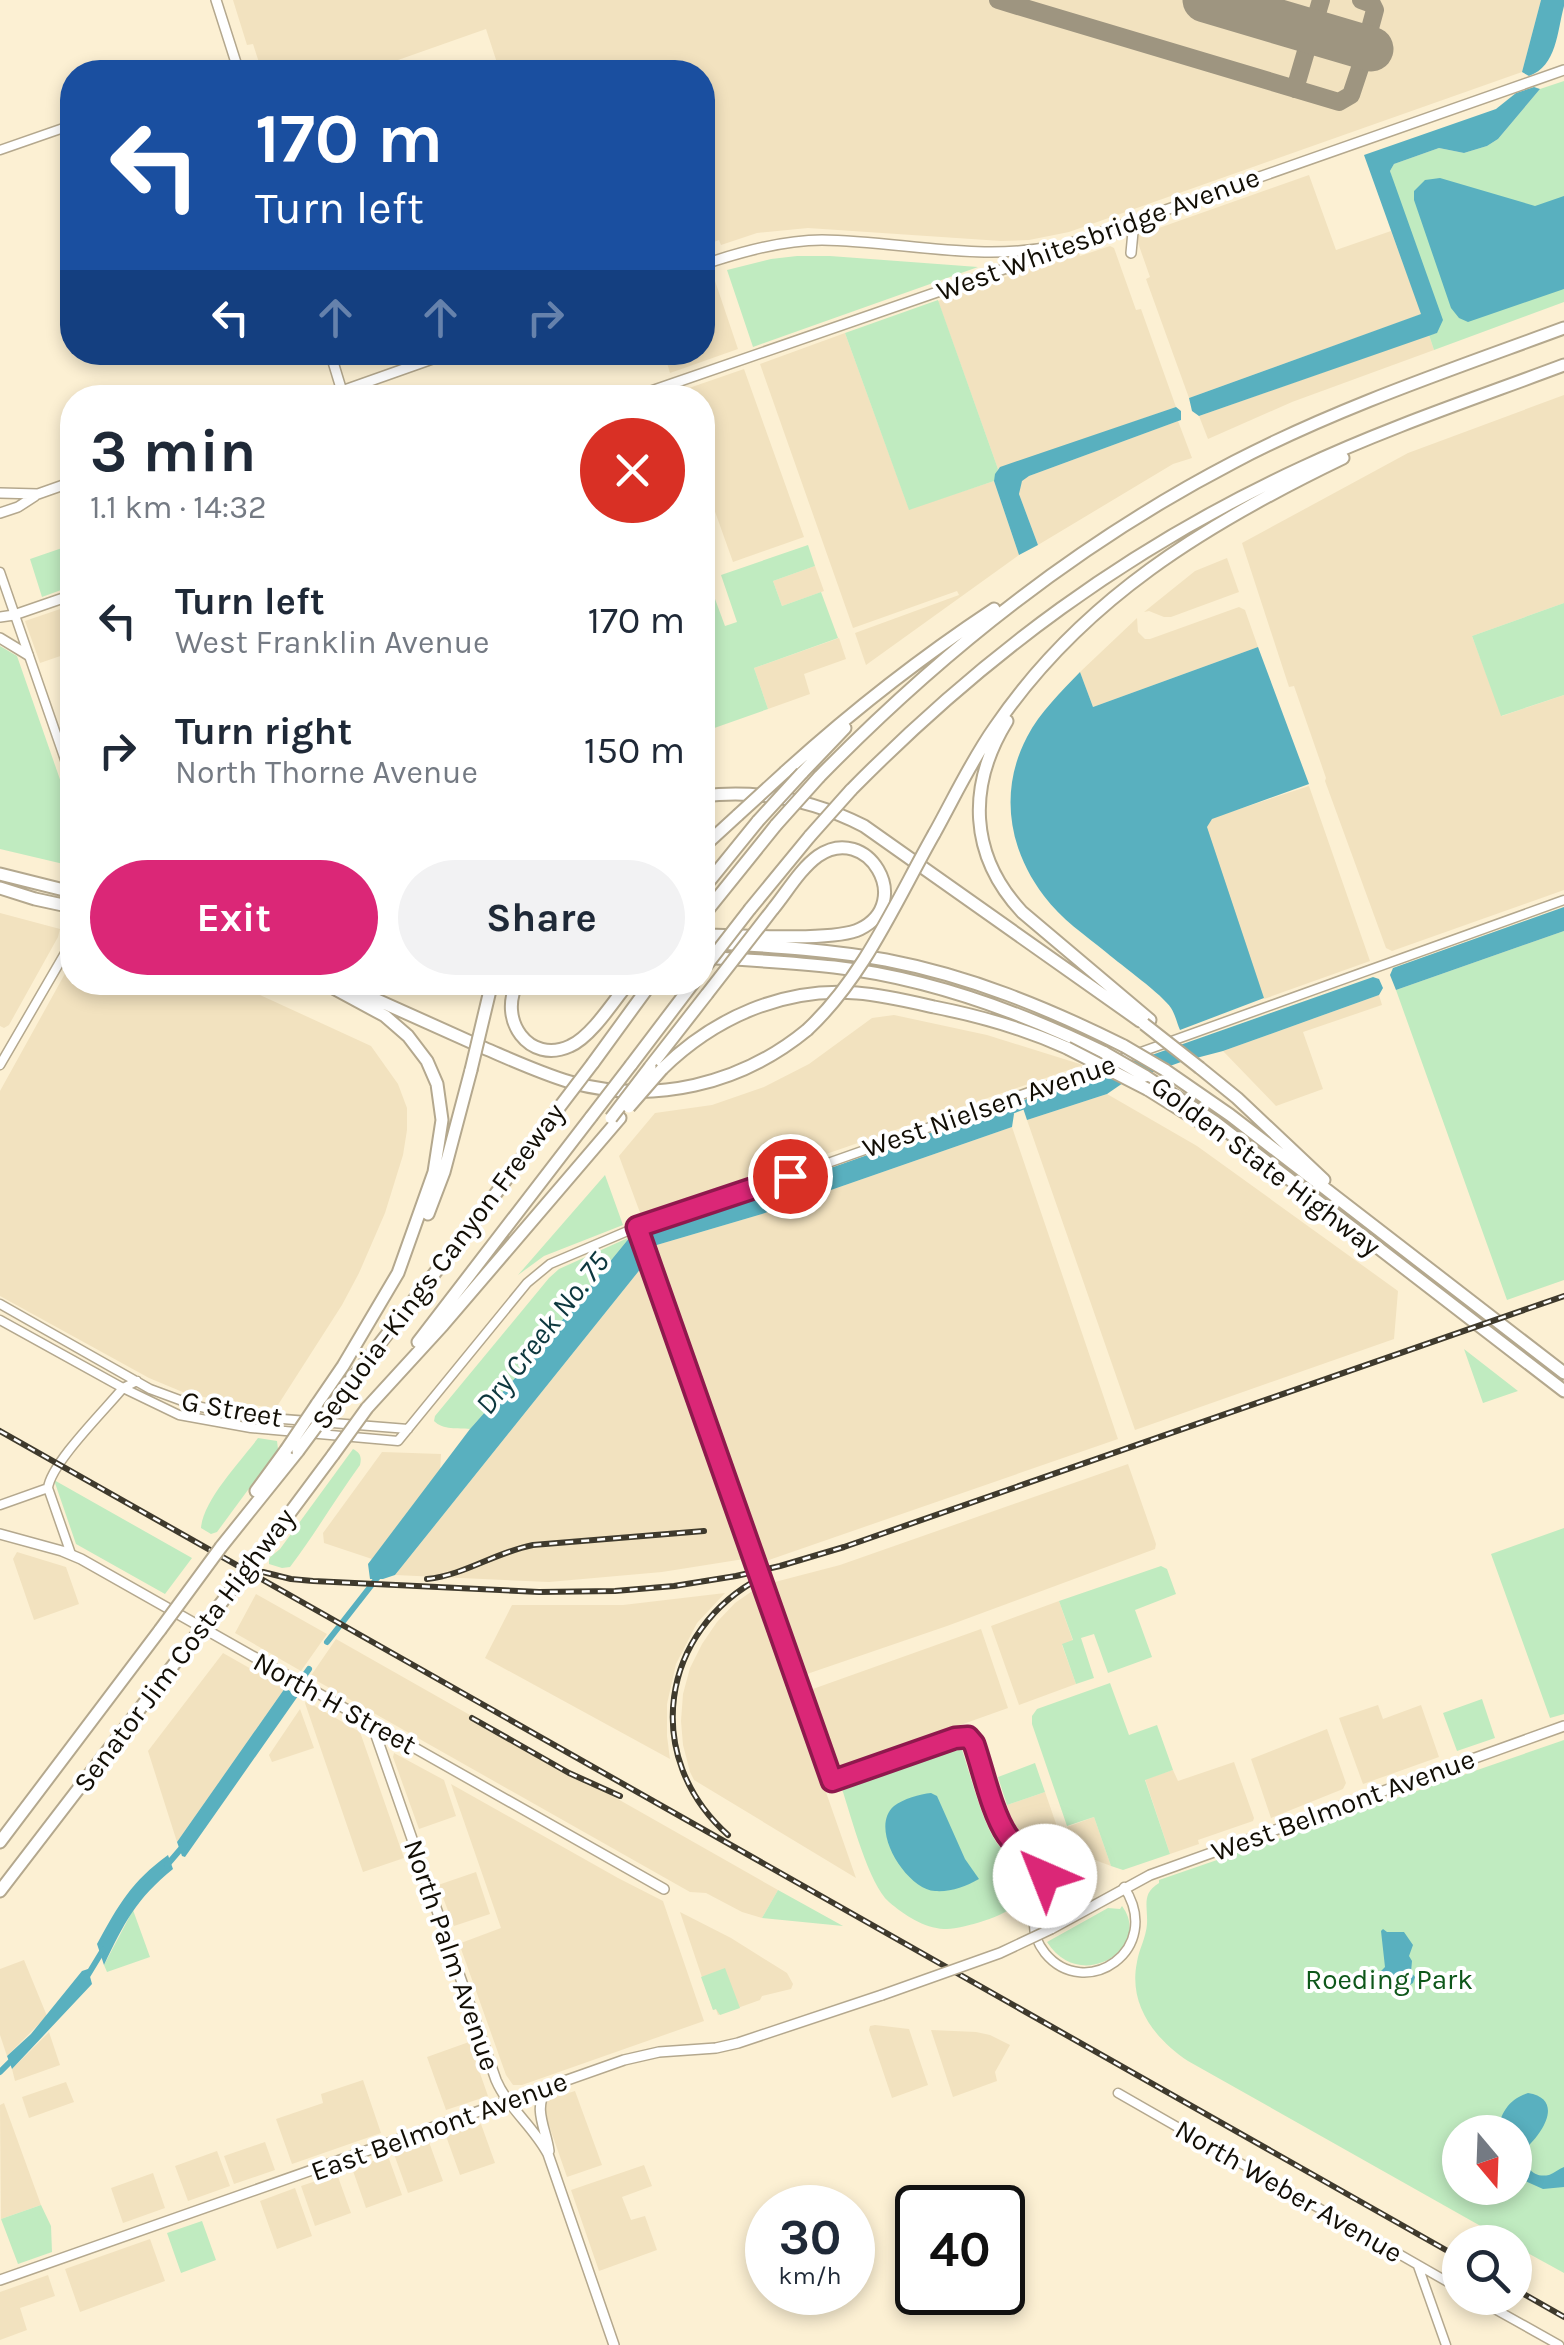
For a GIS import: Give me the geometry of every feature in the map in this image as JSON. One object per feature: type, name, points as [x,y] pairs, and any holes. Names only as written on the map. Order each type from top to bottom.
[{"type":"highway","points":[[715,836],[902,673],[980,618],[1184,490],[1235,461],[1351,408],[1564,328]]},
{"type":"highway","points":[[715,949],[851,790],[932,712],[1018,639],[1105,577],[1366,440],[1564,365]]},
{"type":"highway","points":[[366,995],[536,1070],[610,1090],[682,1088],[721,1079],[756,1064],[792,1042],[835,1002],[863,962],[978,753],[1010,705],[1062,644],[1198,528]]},
{"type":"highway","points":[[715,901],[819,777],[888,709],[1002,611],[1090,548]]},
{"type":"highway","points":[[1116,595],[1044,670],[1003,727],[990,753],[982,781],[980,828],[990,866],[1014,904],[1313,1168],[1347,1205]]},
{"type":"highway","points":[[715,874],[802,773],[902,673]]},
{"type":"highway","points":[[715,795],[749,794],[788,799],[827,809],[864,826],[1147,1022]]},
{"type":"highway","points":[[715,938],[751,937],[814,936],[856,931],[873,920],[881,908],[884,881],[865,856],[846,848],[832,850],[812,861],[773,909],[751,937],[715,983]]},
{"type":"highway","points":[[0,874],[60,889]]},
{"type":"highway","points":[[0,888],[60,905]]},
{"type":"highway","name":"Golden State Highway","points":[[715,939],[838,952],[934,971],[1020,998],[1124,1046],[1230,1115],[1564,1373]]},
{"type":"highway","name":"Golden State Highway","points":[[715,964],[837,968],[930,986],[1044,1024],[1104,1053],[1382,1252],[1564,1391]]},
{"type":"highway","points":[[656,1068],[736,1016],[780,1000],[830,992],[882,996],[979,1016],[1038,1035],[1146,1082]]},
{"type":"highway","points":[[346,995],[397,1025],[418,1048],[437,1084],[442,1107],[439,1149],[398,1273]]},
{"type":"highway","points":[[292,1451],[423,1226],[444,1172],[489,995]]},
{"type":"highway","points":[[513,995],[510,1007],[515,1026],[530,1043],[549,1050],[565,1048],[580,1040],[618,995]]},
{"type":"highway","name":"Sequoia–Kings Canyon Freeway","points":[[220,1547],[480,1215],[642,995]]},
{"type":"highway","name":"Sequoia–Kings Canyon Freeway","points":[[367,1408],[684,995]]},
{"type":"highway","points":[[367,1408],[443,1325],[616,1118],[705,995]]},
{"type":"highway","name":"Senator Jim Costa Highway","points":[[0,1890],[367,1408]]},
{"type":"highway","name":"Senator Jim Costa Highway","points":[[3,1837],[220,1547]]},
{"type":"main road","points":[[216,0],[235,60]]},
{"type":"main road","name":"West Whitesbridge Avenue","points":[[668,385],[1564,70]]},
{"type":"main road","points":[[1131,253],[1134,221]]},
{"type":"main road","points":[[715,261],[753,249],[820,240],[980,253],[1022,252],[1069,244]]},
{"type":"main road","points":[[366,385],[418,365]]},
{"type":"main road","points":[[0,513],[60,486]]},
{"type":"main road","points":[[0,493],[38,494]]},
{"type":"main road","points":[[0,617],[60,598]]},
{"type":"main road","points":[[0,638],[28,655]]},
{"type":"main road","name":"North H Street","points":[[0,1534],[71,1554],[664,1889]]},
{"type":"main road","name":"North Palm Avenue","points":[[372,1724],[498,2086],[550,2160],[614,2345]]},
{"type":"main road","name":"West Belmont Avenue","points":[[882,1995],[1000,1952],[1165,1869],[1564,1726]]},
{"type":"main road","name":"East Belmont Avenue","points":[[0,2280],[647,2054],[716,2048],[749,2040],[882,1995]]},
{"type":"main road","points":[[548,2088],[539,2106],[550,2160]]},
{"type":"street","points":[[0,150],[60,129]]},
{"type":"street","points":[[0,572],[60,746]]},
{"type":"street","name":"West Nielsen Avenue","points":[[408,1429],[526,1283],[550,1264],[638,1229],[1564,900]]},
{"type":"street","points":[[0,1064],[60,962]]},
{"type":"street","points":[[0,1044],[9,1049]]},
{"type":"street","points":[[638,1229],[832,1781],[955,1738],[968,1737],[974,1744],[1004,1830],[1040,1866],[1046,1879],[1034,1917],[1039,1942],[1060,1965],[1085,1972],[1116,1962],[1136,1930],[1136,1910],[1124,1887]]},
{"type":"street","name":"G Street","points":[[0,1304],[167,1397],[196,1406],[254,1416],[408,1429]]},
{"type":"street","name":"G Street","points":[[0,1320],[180,1415],[251,1428],[398,1441],[408,1429]]},
{"type":"street","points":[[71,1554],[48,1481],[123,1388],[127,1376]]},
{"type":"street","points":[[123,1388],[137,1381]]},
{"type":"street","points":[[251,1428],[254,1416]]},
{"type":"street","points":[[0,1505],[48,1488]]},
{"type":"street","name":"North Weber Avenue","points":[[1118,2093],[1442,2279]]},
{"type":"street","points":[[1418,2266],[1446,2345]]},
{"type":"street","points":[[1506,2315],[1560,2345]]},
{"type":"shaded area","points":[[233,0],[1541,0],[1522,72],[1069,232],[1001,241],[808,228],[757,233],[721,245],[719,240],[715,242],[715,60],[496,60],[486,29],[398,60],[258,60],[253,44],[247,45]]},
{"type":"shaded area","points":[[1309,175],[1336,250],[1391,231],[1422,314],[1189,398],[1146,279],[1150,277],[1137,240],[1139,235]]},
{"type":"shaded area","points":[[1110,246],[1136,310],[1141,309],[1176,407],[998,469],[938,301],[1078,251],[1080,256]]},
{"type":"shaded area","points":[[715,281],[738,349],[715,357]]},
{"type":"shaded area","points":[[845,333],[909,509],[994,481],[1019,555],[866,665],[855,633],[959,595],[957,591],[853,628],[760,364]]},
{"type":"shaded area","points":[[1429,335],[1434,350],[1292,402],[1208,439],[1199,416]]},
{"type":"shaded area","points":[[668,365],[693,365],[670,373]]},
{"type":"shaded area","points":[[744,369],[804,537],[733,562],[715,512],[715,385],[698,385]]},
{"type":"shaded area","points":[[1564,395],[1564,603],[1472,636],[1502,716],[1564,695],[1564,890],[1392,951],[1386,948],[1294,686],[1289,687],[1242,543],[1408,453]]},
{"type":"shaded area","points":[[1178,421],[1192,458],[1173,464],[1038,545],[1019,494],[1021,481]]},
{"type":"shaded area","points":[[1227,558],[1239,592],[1171,617],[1144,612],[1195,571]]},
{"type":"shaded area","points":[[815,566],[824,591],[782,606],[773,581]]},
{"type":"shaded area","points":[[1239,607],[1245,610],[1258,647],[1093,707],[1080,672],[1137,618],[1138,632],[1150,639]]},
{"type":"shaded area","points":[[60,609],[60,656],[40,663],[25,621]]},
{"type":"shaded area","points":[[839,638],[846,659],[804,674],[810,694],[768,709],[754,668]]},
{"type":"shaded area","points":[[1309,786],[1370,961],[1264,999],[1206,828],[1212,818]]},
{"type":"shaded area","points":[[0,913],[60,929],[4,1028],[0,1026]]},
{"type":"shaded area","points":[[60,983],[60,995],[260,995],[371,1046],[398,1084],[407,1108],[403,1155],[385,1213],[359,1273],[276,1408],[185,1393],[149,1378],[0,1296],[0,1091]]},
{"type":"shaded area","points":[[1379,995],[1382,1005],[1303,1032],[1323,1089],[1276,1106],[1223,1051]]},
{"type":"shaded area","points":[[894,1015],[987,1035],[1083,1065],[642,1218],[619,1156],[655,1113],[712,1105],[764,1087],[809,1064],[872,1018]]},
{"type":"shaded area","points":[[1107,1094],[1197,1146],[1398,1291],[1394,1339],[1135,1430],[1027,1120]]},
{"type":"shaded area","points":[[1012,1127],[1118,1439],[766,1561],[650,1247],[762,1214]]},
{"type":"shaded area","points":[[642,1267],[744,1559],[662,1572],[549,1582],[395,1575]]},
{"type":"shaded area","points":[[382,1452],[441,1454],[440,1471],[372,1559],[324,1543],[323,1533]]},
{"type":"shaded area","points":[[1128,1464],[1155,1549],[804,1675],[771,1583],[840,1565]]},
{"type":"shaded area","points":[[17,1552],[66,1567],[79,1604],[34,1620],[13,1559]]},
{"type":"shaded area","points":[[755,1589],[856,1878],[694,1780],[690,1772],[681,1721],[690,1668],[717,1622]]},
{"type":"shaded area","points":[[725,1593],[697,1623],[676,1664],[667,1704],[670,1759],[485,1658],[512,1605],[623,1605]]},
{"type":"shaded area","points":[[256,1594],[327,1634],[301,1671],[235,1633]]},
{"type":"shaded area","points":[[1059,1601],[1073,1641],[1062,1645],[1076,1684],[1019,1705],[991,1626]]},
{"type":"shaded area","points":[[981,1629],[1008,1708],[837,1769],[810,1690]]},
{"type":"shaded area","points":[[336,1639],[778,1890],[762,1918],[706,1893],[690,1892],[310,1677]]},
{"type":"shaded area","points":[[223,1653],[285,1688],[177,1842],[148,1751]]},
{"type":"shaded area","points":[[306,1701],[360,1732],[404,1858],[363,1872]]},
{"type":"shaded area","points":[[1378,1705],[1383,1719],[1421,1705],[1439,1757],[1363,1784],[1339,1718]]},
{"type":"shaded area","points":[[300,1709],[314,1748],[272,1762],[269,1755]]},
{"type":"shaded area","points":[[1327,1729],[1346,1783],[1343,1789],[1271,1818],[1251,1759]]},
{"type":"shaded area","points":[[394,1753],[444,1780],[456,1816],[419,1829]]},
{"type":"shaded area","points":[[1234,1762],[1253,1821],[1170,1854],[1145,1779],[1173,1770],[1178,1781]]},
{"type":"shaded area","points":[[451,1784],[663,1901],[704,2021],[513,2085],[460,1946],[501,1928]]},
{"type":"shaded area","points":[[1045,1792],[1069,1861],[1055,1861],[1017,1833],[1007,1805]]},
{"type":"shaded area","points":[[1094,1817],[1111,1866],[1095,1860],[1078,1860],[1067,1827]]},
{"type":"shaded area","points":[[476,1872],[490,1914],[454,1926],[438,1885]]},
{"type":"shaded area","points":[[680,1912],[787,1973],[793,1984],[791,1989],[762,1996],[718,2015]]},
{"type":"shaded area","points":[[24,1960],[47,2016],[7,2056],[0,2035],[0,1969]]},
{"type":"shaded area","points":[[875,2025],[909,2029],[928,2085],[892,2098],[869,2030]]},
{"type":"shaded area","points":[[931,2030],[976,2032],[1010,2045],[995,2072],[997,2081],[953,2097]]},
{"type":"shaded area","points":[[49,2032],[60,2065],[15,2081],[12,2069]]},
{"type":"shaded area","points":[[469,2042],[488,2096],[446,2110],[427,2057]]},
{"type":"shaded area","points":[[363,2080],[381,2133],[292,2164],[276,2119],[323,2103],[321,2094]]},
{"type":"shaded area","points":[[66,2082],[74,2102],[29,2118],[22,2097]]},
{"type":"shaded area","points":[[575,2091],[602,2165],[567,2177],[543,2108],[546,2100]]},
{"type":"shaded area","points":[[4,2103],[41,2205],[1,2219],[0,2105]]},
{"type":"shaded area","points":[[481,2124],[495,2163],[460,2175],[446,2136]]},
{"type":"shaded area","points":[[265,2142],[275,2170],[234,2184],[224,2156]]},
{"type":"shaded area","points":[[429,2142],[443,2181],[408,2193],[394,2154]]},
{"type":"shaded area","points":[[217,2151],[230,2186],[188,2201],[175,2166]]},
{"type":"shaded area","points":[[388,2156],[402,2195],[366,2208],[352,2168]]},
{"type":"shaded area","points":[[644,2165],[652,2186],[622,2197],[631,2220],[645,2216],[657,2250],[599,2271],[571,2190]]},
{"type":"shaded area","points":[[153,2173],[165,2208],[123,2223],[111,2188]]},
{"type":"shaded area","points":[[337,2174],[351,2213],[315,2226],[301,2186]]},
{"type":"shaded area","points":[[295,2188],[312,2236],[277,2249],[260,2201]]},
{"type":"shaded area","points":[[150,2239],[165,2281],[80,2312],[65,2269]]},
{"type":"shaded area","points":[[48,2275],[55,2296],[20,2308],[27,2330],[0,2340],[0,2292]]},
{"type":"green space","points":[[1564,81],[1564,302],[1434,350],[1429,335],[1437,333],[1390,171],[1394,164],[1439,148],[1464,153],[1487,146],[1498,139],[1540,89]]},
{"type":"green space","points":[[797,256],[978,267],[753,347],[727,270]]},
{"type":"green space","points":[[938,300],[998,469],[994,481],[909,510],[845,333]]},
{"type":"green space","points":[[808,545],[815,566],[773,581],[782,606],[821,592],[838,638],[754,668],[768,709],[715,728],[715,599],[725,626],[737,622],[721,575]]},
{"type":"green space","points":[[60,549],[60,590],[42,597],[30,559]]},
{"type":"green space","points":[[1564,603],[1564,695],[1501,716],[1472,636]]},
{"type":"green space","points":[[0,646],[17,656],[60,780],[60,863],[0,849]]},
{"type":"green space","points":[[1564,931],[1564,1280],[1507,1300],[1396,990]]},
{"type":"green space","points":[[605,1175],[623,1225],[544,1256],[518,1275]]},
{"type":"green space","points":[[630,1237],[470,1429],[446,1427],[434,1421],[549,1278],[559,1269]]},
{"type":"green space","points":[[1464,1349],[1518,1391],[1483,1403]]},
{"type":"green space","points":[[258,1438],[277,1441],[278,1449],[217,1532],[211,1534],[201,1528],[208,1505]]},
{"type":"green space","points":[[353,1449],[360,1455],[360,1465],[290,1567],[269,1564],[269,1558],[280,1549]]},
{"type":"green space","points":[[54,1480],[192,1558],[165,1594],[76,1544]]},
{"type":"green space","points":[[1564,1528],[1564,1714],[1550,1718],[1491,1554]]},
{"type":"green space","points":[[1161,1566],[1167,1569],[1176,1594],[1135,1610],[1152,1657],[1108,1673],[1094,1634],[1081,1638],[1094,1678],[1076,1684],[1062,1644],[1073,1640],[1059,1601]]},
{"type":"green space","points":[[1110,1683],[1129,1735],[1157,1725],[1173,1770],[1145,1780],[1170,1854],[1123,1870],[1111,1866],[1094,1817],[1067,1826],[1032,1724],[1037,1709]]},
{"type":"green space","points":[[1482,1699],[1495,1738],[1457,1751],[1443,1713]]},
{"type":"green space","name":"Roeding Park","points":[[1564,1740],[1564,2273],[1532,2255],[1532,2225],[1479,2225],[1443,2205],[1532,2205],[1532,2115],[1442,2115],[1442,2204],[1188,2061],[1165,2042],[1140,2006],[1135,1978],[1146,1929],[1148,1896],[1159,1883]]},
{"type":"green space","points":[[955,1745],[961,1747],[990,1832],[1032,1881],[1023,1900],[998,1916],[944,1929],[915,1920],[882,1893],[861,1849],[842,1789],[844,1783]]},
{"type":"green space","points":[[1035,1763],[1045,1792],[1007,1805],[998,1777]]},
{"type":"green space","points":[[778,1890],[843,1926],[762,1918]]},
{"type":"green space","points":[[1122,1906],[1129,1921],[1128,1936],[1109,1959],[1094,1965],[1077,1964],[1061,1957],[1047,1942],[1108,1908]]},
{"type":"green space","points":[[133,1910],[150,1957],[107,1972],[104,1965]]},
{"type":"green space","points":[[725,1968],[740,2008],[720,2015],[713,2010],[701,1977]]},
{"type":"green space","points":[[41,2205],[51,2226],[52,2252],[18,2264],[1,2219]]},
{"type":"green space","points":[[202,2221],[216,2260],[181,2273],[167,2233]]},
{"type":"water","points":[[1541,0],[1564,0],[1564,6],[1551,56],[1529,76],[1522,72]]},
{"type":"water","points":[[1540,89],[1498,139],[1487,146],[1464,153],[1439,148],[1394,164],[1390,171],[1443,320],[1437,333],[1199,416],[1192,411],[1189,398],[1421,314],[1364,155],[1496,109],[1516,93]]},
{"type":"water","points":[[1440,178],[1535,206],[1564,196],[1564,289],[1468,322],[1459,318],[1451,308],[1414,200],[1414,191],[1425,180]]},
{"type":"water","points":[[1176,407],[1181,411],[1181,420],[1022,481],[1019,494],[1038,545],[1019,555],[994,481],[1000,467]]},
{"type":"water","points":[[1258,647],[1309,784],[1212,819],[1207,827],[1264,998],[1180,1030],[1167,1002],[1066,919],[1032,878],[1015,839],[1013,778],[1032,728],[1080,672],[1093,707]]},
{"type":"water","points":[[1564,907],[1564,931],[1396,990],[1390,975],[1393,968]]},
{"type":"water","points":[[1373,977],[1379,979],[1383,988],[1379,995],[1223,1051],[1181,1062],[1123,1083],[1107,1094],[1027,1120],[1024,1100]]},
{"type":"water","points":[[1006,1106],[1014,1114],[1012,1127],[762,1214],[650,1247],[644,1231],[726,1205]]},
{"type":"water","points":[[630,1237],[638,1239],[642,1267],[395,1575],[370,1579],[368,1564],[470,1429]]},
{"type":"water","points":[[285,1688],[298,1696],[185,1857],[182,1856],[177,1842]]},
{"type":"water","points":[[931,1793],[937,1796],[965,1859],[979,1879],[963,1887],[935,1891],[924,1888],[902,1869],[888,1842],[887,1816],[894,1806]]},
{"type":"water","points":[[168,1855],[173,1869],[132,1912],[104,1965],[97,1944],[112,1917],[135,1884]]},
{"type":"water","points":[[1383,1929],[1404,1932],[1413,1945],[1409,1956],[1413,1983],[1395,1990],[1386,1979],[1374,1978],[1385,1967]]},
{"type":"water","points":[[88,1969],[92,1984],[12,2069],[7,2056],[31,2034],[82,1971]]},
{"type":"water","points":[[1521,2096],[1539,2096],[1548,2109],[1544,2125],[1532,2142],[1532,2115],[1502,2115]]},
{"type":"water","points":[[1564,2167],[1564,2187],[1543,2189],[1532,2184],[1532,2171],[1543,2176]]},
{"type":"waterway","name":"Dry Creek No. 75","points":[[1004,1114],[1030,1104]]},
{"type":"waterway","name":"Dry Creek No. 75","points":[[327,1642],[381,1573]]},
{"type":"waterway","name":"Dry Creek No. 75","points":[[287,1700],[309,1669]]},
{"type":"waterway","name":"Dry Creek No. 75","points":[[167,1865],[185,1844]]},
{"type":"waterway","name":"Dry Creek No. 75","points":[[86,1978],[103,1950]]},
{"type":"waterway","name":"Dry Creek No. 75","points":[[0,2072],[14,2058]]},
{"type":"taxiway","points":[[998,0],[1339,102],[1351,95],[1362,62],[1358,48],[1345,42]]},
{"type":"taxiway","points":[[1295,89],[1321,0]]},
{"type":"taxiway","points":[[1346,42],[1360,42],[1369,32],[1375,10],[1372,4],[1361,0]]},
{"type":"runway","points":[[1205,0],[1371,49]]},
{"type":"railway","points":[[263,1572],[313,1581],[539,1592],[615,1591],[736,1576],[844,1547],[1564,1296]]},
{"type":"railway","points":[[0,1431],[1442,2248]]},
{"type":"railway","points":[[427,1579],[533,1545],[704,1531]]},
{"type":"railway","points":[[728,1835],[700,1804],[682,1769],[674,1733],[674,1697],[683,1661],[701,1629],[728,1600],[762,1577]]},
{"type":"railway","points":[[472,1718],[569,1773],[620,1796]]},
{"type":"railway","points":[[1532,2299],[1564,2317]]},
{"type":"route","points":[[790,1176],[637,1227],[832,1781],[961,1736],[968,1737],[974,1744],[1004,1830],[1045,1876]]}]
